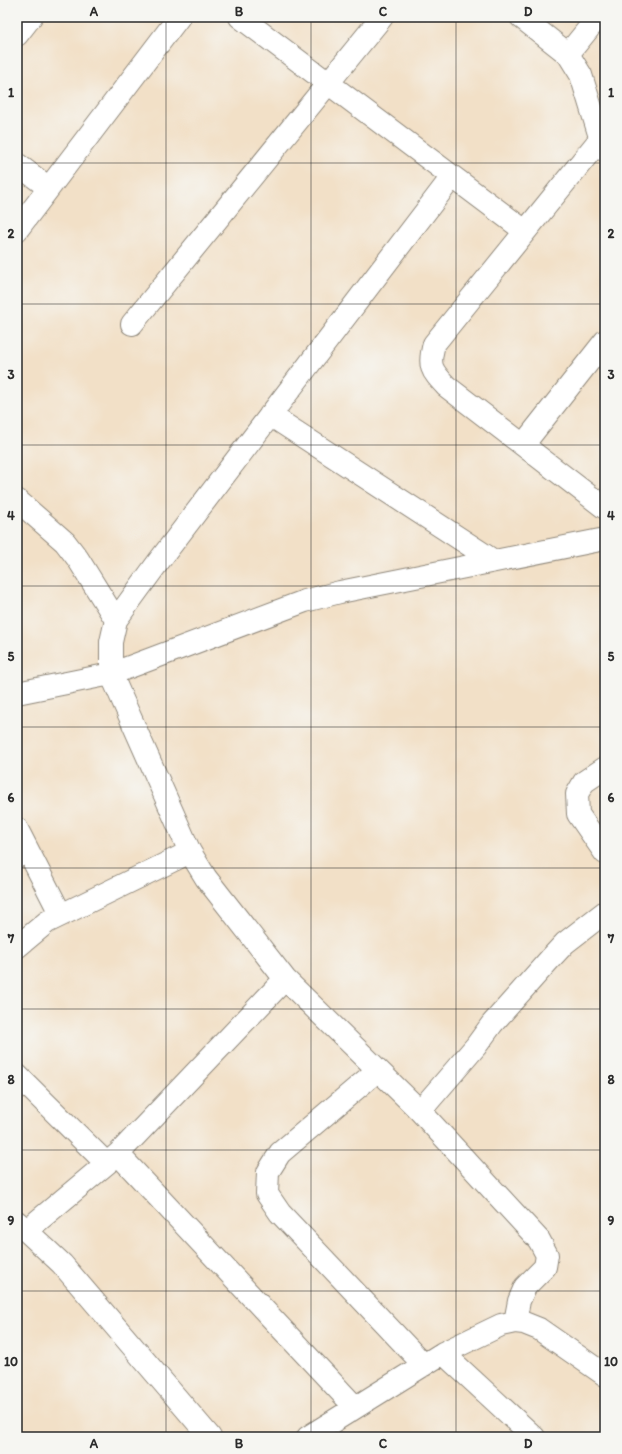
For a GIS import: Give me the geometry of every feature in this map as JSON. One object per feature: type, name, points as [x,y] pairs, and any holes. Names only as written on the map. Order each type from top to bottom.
[{"type":"street","points":[[17,35],[31,17]]},
{"type":"street","points":[[17,230],[179,17]]},
{"type":"street","points":[[240,17],[524,231]]},
{"type":"street","points":[[132,324],[382,17]]},
{"type":"street","points":[[521,17],[568,54],[581,75],[603,141],[524,231],[434,344],[430,358],[434,373],[446,386],[605,508]]},
{"type":"street","points":[[568,54],[598,17]]},
{"type":"street","points":[[17,164],[48,188]]},
{"type":"street","points":[[452,176],[163,555],[116,620],[111,642],[111,674],[190,852],[206,878],[285,978],[420,1111],[539,1240],[547,1255],[545,1267],[525,1287],[519,1301],[515,1322]]},
{"type":"street","points":[[523,445],[605,341]]},
{"type":"street","points":[[270,415],[494,561]]},
{"type":"street","points":[[17,500],[64,542],[78,559],[116,620]]},
{"type":"street","points":[[17,693],[111,674],[305,600],[605,539]]},
{"type":"street","points":[[605,768],[584,782],[577,794],[578,814],[605,853]]},
{"type":"street","points":[[17,829],[24,859],[61,915]]},
{"type":"street","points":[[17,947],[47,922],[190,852]]},
{"type":"street","points":[[420,1111],[476,1046],[492,1024],[550,958],[565,943],[605,912]]},
{"type":"street","points":[[210,1437],[62,1264],[22,1226],[112,1158],[285,978]]},
{"type":"street","points":[[378,1070],[280,1153],[268,1172],[266,1194],[280,1213],[424,1365]]},
{"type":"street","points":[[17,1075],[112,1158],[355,1407]]},
{"type":"street","points":[[308,1437],[443,1353],[500,1325],[515,1322],[524,1323],[539,1329],[605,1375]]},
{"type":"street","points":[[443,1353],[534,1437]]}]
